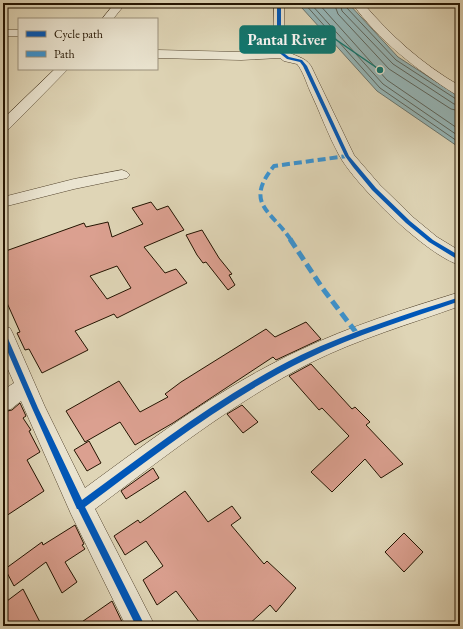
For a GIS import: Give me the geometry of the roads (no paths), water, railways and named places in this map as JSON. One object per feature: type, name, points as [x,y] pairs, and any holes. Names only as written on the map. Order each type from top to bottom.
[{"type":"street","points":[[108,18],[121,3]]},
{"type":"street","points":[[279,3],[279,51],[288,58],[301,62],[305,66],[347,156],[374,189],[408,222],[431,241],[460,259]]},
{"type":"street","points":[[357,3],[383,33],[433,75],[460,91]]},
{"type":"street","points":[[3,33],[18,33]]},
{"type":"street","points":[[158,54],[241,56],[283,54]]},
{"type":"street","points":[[3,127],[61,70]]},
{"type":"street","points":[[3,202],[74,184],[122,175]]},
{"type":"street","points":[[80,506],[173,437],[246,388],[297,360],[331,344],[460,299]]},
{"type":"street","points":[[3,334],[25,387],[80,506],[141,626]]},
{"type":"street","points":[[3,402],[25,387]]},
{"type":"water","points":[[299,3],[348,3],[398,57],[460,97],[460,148],[377,91]]},
{"type":"place","name":"Pantal River","points":[[380,70]]}]
